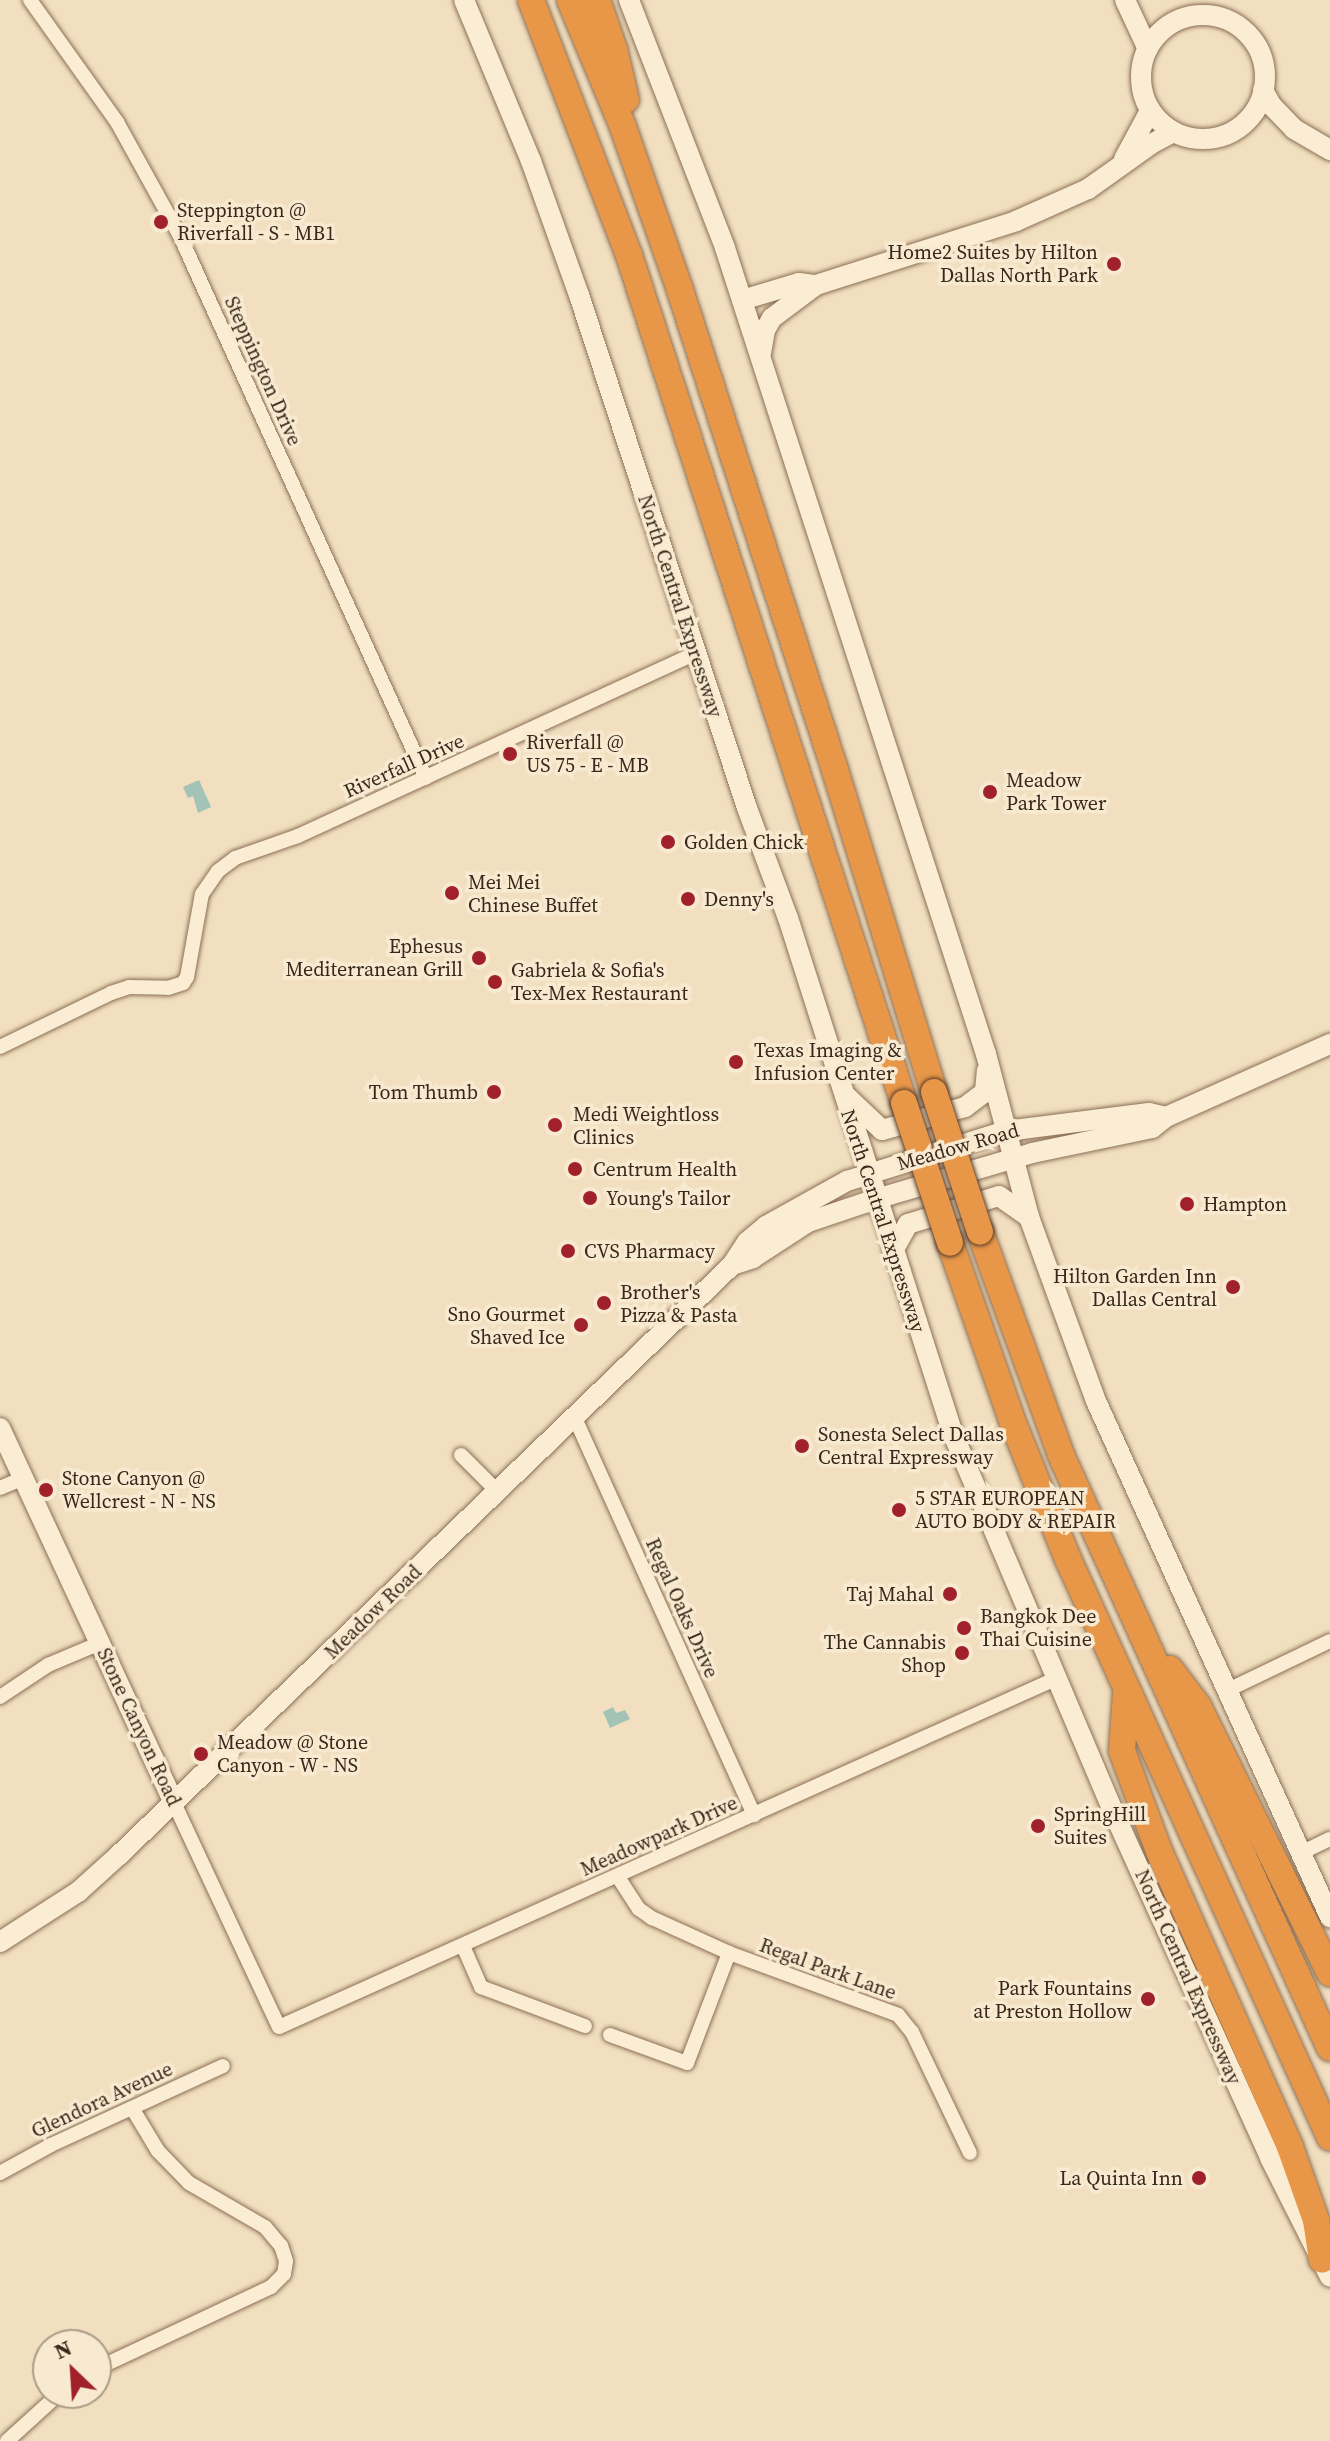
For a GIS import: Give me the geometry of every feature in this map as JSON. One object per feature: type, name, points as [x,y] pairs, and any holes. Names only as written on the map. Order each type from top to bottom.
[{"type":"highway","points":[[531,0],[585,131],[635,270],[950,1243],[1030,1467],[1127,1690],[1330,2137]]},
{"type":"highway","points":[[570,0],[649,197],[835,770],[934,1092],[980,1232],[1061,1455],[1330,2048]]},
{"type":"highway","points":[[597,0],[614,49],[649,197]]},
{"type":"highway","points":[[1140,1631],[1198,1706],[1330,1973]]},
{"type":"highway","points":[[1127,1690],[1122,1751],[1159,1851],[1290,2147],[1316,2220],[1326,2269]]},
{"type":"main road","name":"North Central Expressway","points":[[464,0],[547,206],[788,918],[867,1174],[953,1434],[1055,1679],[1270,2158],[1326,2269]]},
{"type":"main road","points":[[629,0],[699,173],[742,300],[986,1054],[1029,1217],[1113,1443],[1330,1917]]},
{"type":"main road","points":[[1126,0],[1155,19],[1172,23]]},
{"type":"main road","points":[[1126,0],[1148,49]]},
{"type":"main road","points":[[1247,123],[1255,113],[1263,90],[1264,67],[1258,49],[1247,33],[1231,22],[1213,16],[1194,16],[1172,23],[1148,49],[1141,79],[1150,111],[1174,132],[1196,139],[1215,138],[1247,123],[1265,122],[1294,129]]},
{"type":"main road","points":[[1263,90],[1272,106],[1294,129],[1330,150]]},
{"type":"main road","points":[[1117,168],[1150,111]]},
{"type":"main road","points":[[760,356],[765,330],[772,318],[816,285],[1016,221],[1088,189],[1174,132]]},
{"type":"main road","points":[[742,300],[799,283],[816,285]]},
{"type":"main road","name":"Meadow Road","points":[[732,1265],[753,1258],[808,1222],[876,1199],[1013,1159],[1152,1128],[1166,1117],[1330,1044]]},
{"type":"main road","points":[[842,1092],[882,1130],[965,1107],[977,1099],[988,1082],[986,1054]]},
{"type":"main road","name":"Meadow Road","points":[[0,1942],[78,1892],[174,1803],[732,1265],[747,1242],[766,1226],[830,1188],[1006,1131],[1149,1113],[1166,1117]]},
{"type":"main road","points":[[893,1251],[908,1224],[999,1196],[1029,1217]]},
{"type":"main road","name":"Stone Canyon Road","points":[[0,1428],[174,1803]]},
{"type":"street","name":"Steppington Drive","points":[[30,0],[117,122],[180,236],[426,778]]},
{"type":"street","name":"Riverfall Drive","points":[[0,1047],[111,993],[129,987],[168,988],[183,983],[202,894],[218,871],[235,858],[298,836],[696,653]]},
{"type":"street","name":"Regal Oaks Drive","points":[[574,1416],[754,1815]]},
{"type":"street","points":[[461,1455],[497,1491]]},
{"type":"street","points":[[0,1488],[23,1478]]},
{"type":"street","points":[[1228,1690],[1330,1641]]},
{"type":"street","points":[[0,1697],[48,1665],[100,1643]]},
{"type":"street","name":"Meadowpark Drive","points":[[279,2027],[1055,1679]]},
{"type":"street","name":"Stone Canyon Road","points":[[174,1803],[279,2027]]},
{"type":"street","points":[[1301,1853],[1330,1839]]},
{"type":"street","name":"Regal Park Lane","points":[[618,1877],[639,1909],[652,1918],[729,1953],[898,2015],[912,2032],[970,2153]]},
{"type":"street","points":[[463,1946],[481,1987],[585,2026]]},
{"type":"street","points":[[610,2035],[687,2063],[729,1953]]},
{"type":"street","name":"Glendora Avenue","points":[[0,2173],[223,2066]]},
{"type":"street","points":[[112,2362],[271,2287],[284,2274],[286,2261],[281,2246],[265,2227],[189,2183],[158,2151],[132,2108]]},
{"type":"street","points":[[7,2441],[42,2409]]},
{"type":"shaded area","points":[[199,780],[211,807],[198,813],[193,796],[188,798],[183,787]]},
{"type":"shaded area","points":[[613,1707],[616,1713],[625,1710],[630,1719],[610,1728],[603,1712]]},
{"type":"place","name":"Steppington @ Riverfall - S - MB1","points":[[161,222]]},
{"type":"place","name":"Home2 Suites by Hilton Dallas North Park","points":[[1114,264]]},
{"type":"place","name":"Riverfall @ US 75 - E - MB","points":[[510,754]]},
{"type":"place","name":"Meadow Park Tower","points":[[990,792]]},
{"type":"place","name":"Golden Chick","points":[[668,842]]},
{"type":"place","name":"Mei Mei Chinese Buffet","points":[[452,893]]},
{"type":"place","name":"Denny's","points":[[688,899]]},
{"type":"place","name":"Ephesus Mediterranean Grill","points":[[479,958]]},
{"type":"place","name":"Gabriela & Sofia's Tex-Mex Restaurant","points":[[495,982]]},
{"type":"place","name":"Texas Imaging & Infusion Center","points":[[736,1062]]},
{"type":"place","name":"Tom Thumb","points":[[494,1092]]},
{"type":"place","name":"Medi Weightloss Clinics","points":[[555,1125]]},
{"type":"place","name":"Centrum Health","points":[[575,1169]]},
{"type":"place","name":"Young's Tailor","points":[[590,1198]]},
{"type":"place","name":"Hampton","points":[[1187,1204]]},
{"type":"place","name":"CVS Pharmacy","points":[[568,1251]]},
{"type":"place","name":"Hilton Garden Inn Dallas Central","points":[[1233,1287]]},
{"type":"place","name":"Brother's Pizza & Pasta","points":[[604,1303]]},
{"type":"place","name":"Sno Gourmet Shaved Ice","points":[[581,1325]]},
{"type":"place","name":"Sonesta Select Dallas Central Expressway","points":[[802,1446]]},
{"type":"place","name":"Stone Canyon @ Wellcrest - N - NS","points":[[46,1490]]},
{"type":"place","name":"5 STAR EUROPEAN AUTO BODY & REPAIR","points":[[899,1510]]},
{"type":"place","name":"Taj Mahal","points":[[950,1594]]},
{"type":"place","name":"Bangkok Dee Thai Cuisine","points":[[964,1628]]},
{"type":"place","name":"The Cannabis Shop","points":[[962,1653]]},
{"type":"place","name":"Meadow @ Stone Canyon - W - NS","points":[[201,1754]]},
{"type":"place","name":"SpringHill Suites","points":[[1038,1826]]},
{"type":"place","name":"Park Fountains at Preston Hollow","points":[[1148,1999]]},
{"type":"place","name":"La Quinta Inn","points":[[1199,2178]]}]
